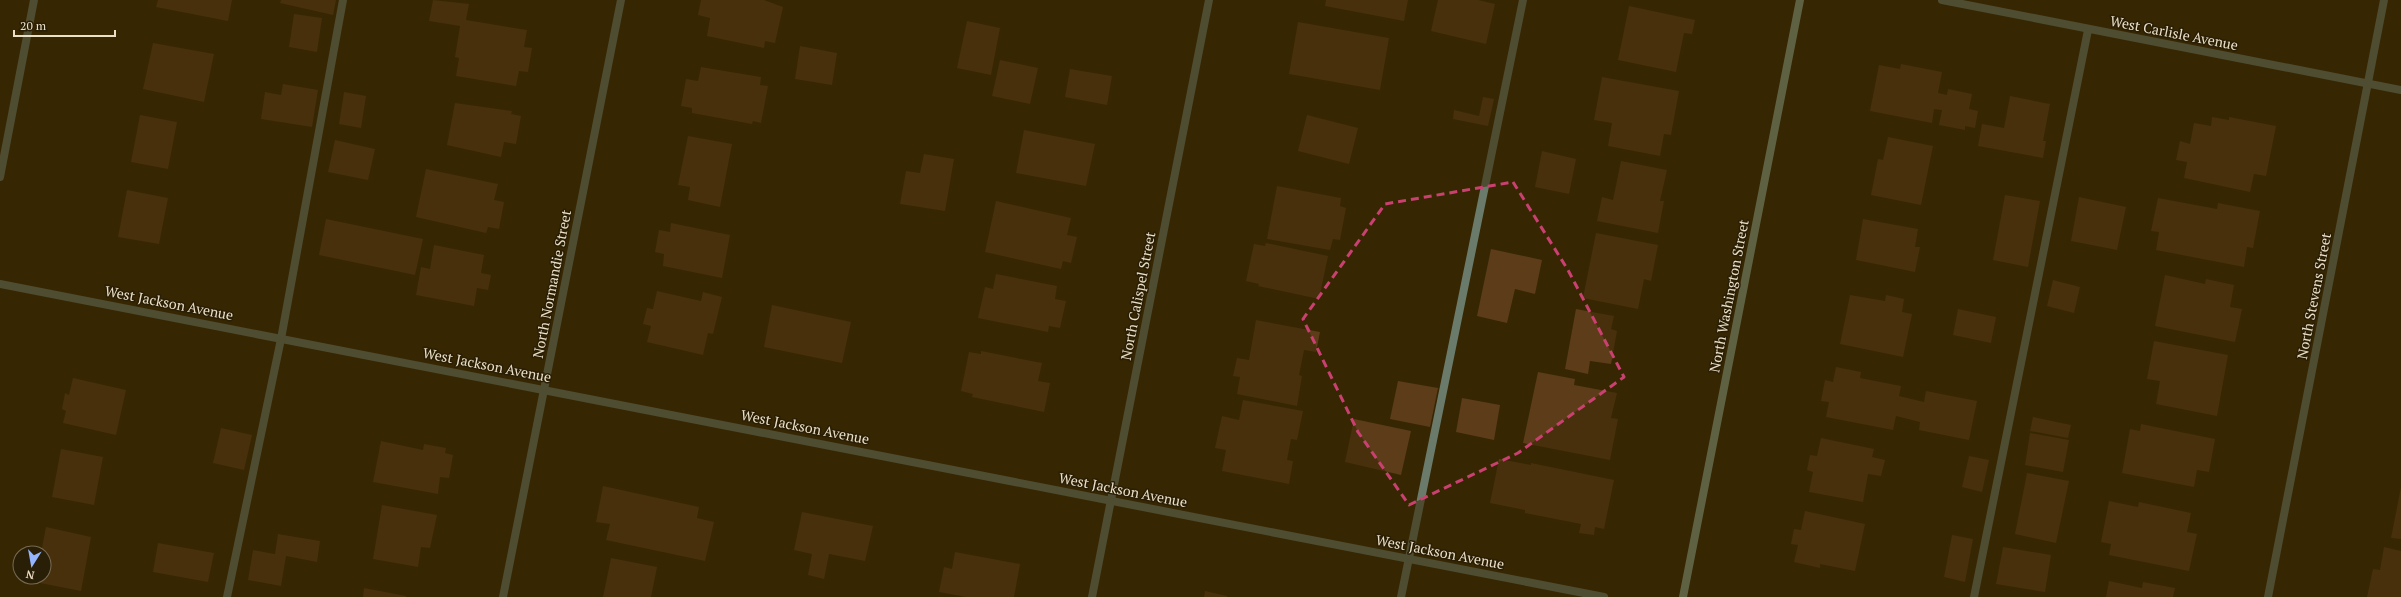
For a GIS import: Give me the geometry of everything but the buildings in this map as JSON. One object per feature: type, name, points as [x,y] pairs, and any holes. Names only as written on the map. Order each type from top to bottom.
[{"type":"main road","name":"North Washington Street","points":[[1684,597],[1800,0]]},
{"type":"street","points":[[0,177],[34,0]]},
{"type":"street","points":[[227,597],[281,338],[343,0]]},
{"type":"street","name":"North Normandie Street","points":[[503,597],[621,0]]},
{"type":"street","name":"North Calispel Street","points":[[1092,597],[1209,0]]},
{"type":"street","points":[[1401,597],[1523,0]]},
{"type":"street","name":"West Carlisle Avenue","points":[[1942,0],[2088,30],[2401,90]]},
{"type":"street","name":"North Stevens Street","points":[[2268,597],[2369,84],[2384,0]]},
{"type":"street","points":[[1974,597],[2088,30]]},
{"type":"street","name":"West Jackson Avenue","points":[[0,284],[1111,500],[1408,560],[1604,597]]},
{"type":"highlighted area","points":[[1513,182],[1568,270],[1624,377],[1518,453],[1409,505],[1358,432],[1303,319],[1385,204]]}]
